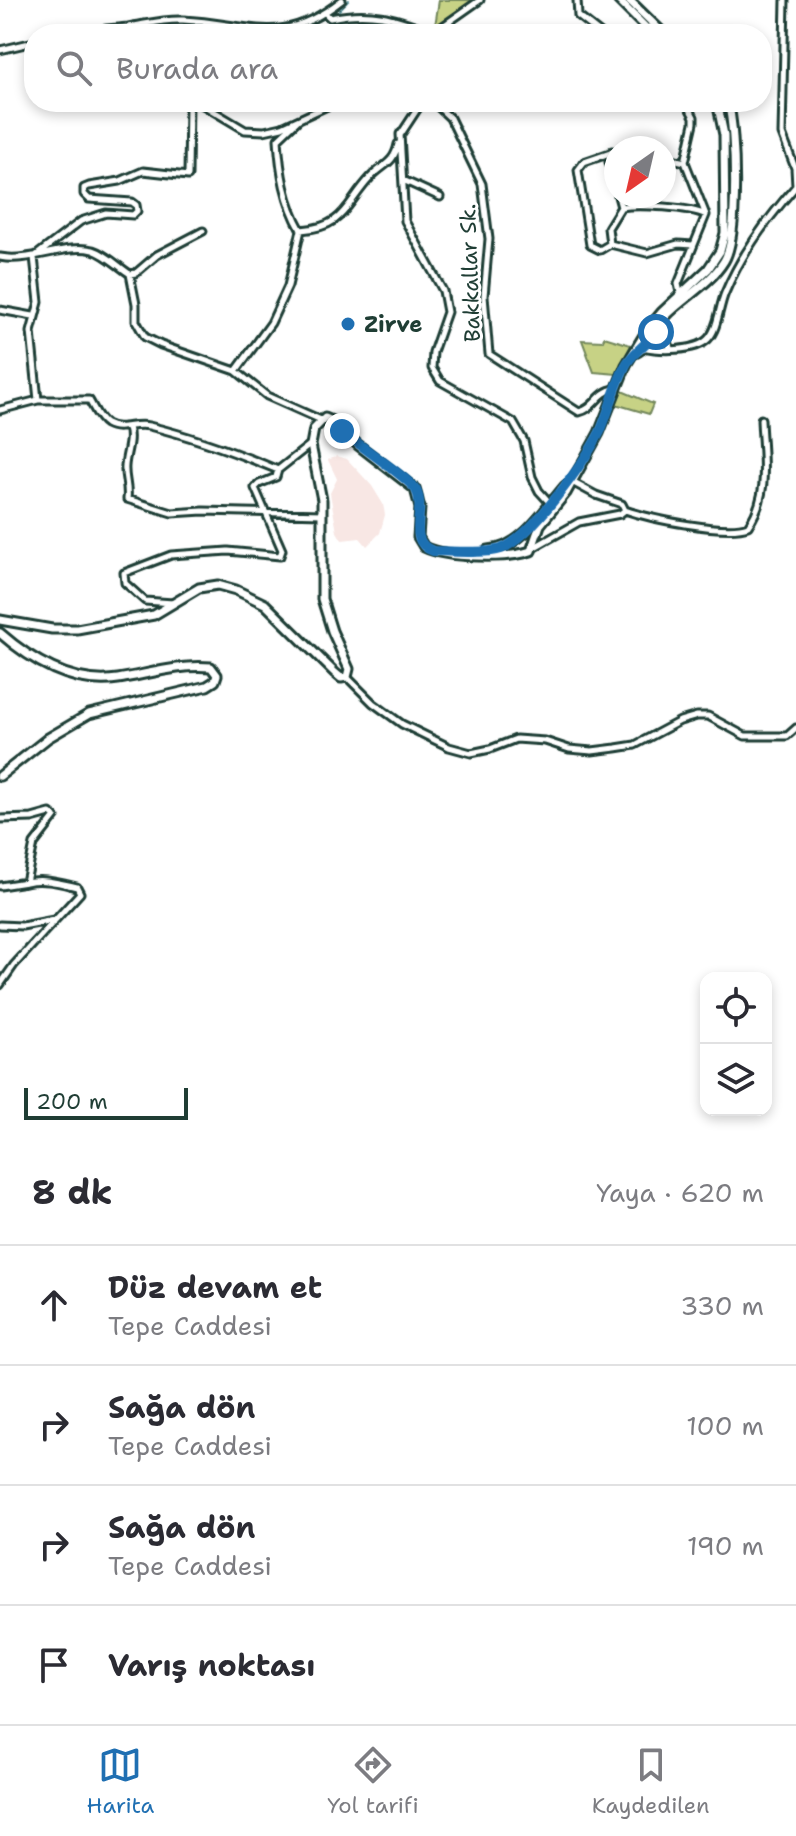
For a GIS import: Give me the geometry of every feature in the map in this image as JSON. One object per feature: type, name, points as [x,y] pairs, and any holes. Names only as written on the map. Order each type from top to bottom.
[{"type":"street","points":[[304,24],[342,0]]},
{"type":"street","points":[[446,24],[480,0]]},
{"type":"street","points":[[577,0],[578,16],[588,24]]},
{"type":"street","points":[[618,0],[642,24]]},
{"type":"street","points":[[629,0],[654,24]]},
{"type":"street","points":[[641,346],[699,346],[710,337],[725,293],[737,270],[775,210],[796,186],[795,168],[782,134],[785,0]]},
{"type":"street","points":[[325,13],[330,18],[382,15],[408,24]]},
{"type":"street","points":[[135,24],[183,20],[211,24]]},
{"type":"street","points":[[0,50],[24,44]]},
{"type":"street","points":[[34,257],[81,221],[106,213],[133,215],[137,211],[132,202],[89,199],[84,194],[84,188],[120,181],[143,171],[188,176],[189,112]]},
{"type":"street","points":[[215,112],[245,130],[264,131],[315,112]]},
{"type":"street","points":[[301,230],[318,229],[338,218],[352,205],[370,178],[396,157],[400,134],[415,112]]},
{"type":"street","name":"Bakkallar Sk.","points":[[444,112],[450,118],[482,184],[489,239],[484,296],[489,354],[579,412],[589,408],[604,392],[615,389]]},
{"type":"street","points":[[682,298],[678,284],[706,215],[685,162],[694,123],[691,112]]},
{"type":"street","points":[[534,545],[540,525],[566,493],[599,433],[615,389],[633,354],[654,326],[715,261],[724,239],[724,135],[719,112]]},
{"type":"street","points":[[682,298],[719,269],[730,249],[733,140],[729,112]]},
{"type":"street","points":[[236,371],[271,323],[288,286],[301,230],[289,208],[278,139],[298,120]]},
{"type":"street","points":[[400,134],[405,221],[443,291],[447,312],[433,352],[432,368],[440,381],[513,422],[524,441],[532,477],[550,503]]},
{"type":"street","points":[[604,155],[584,162],[578,174],[590,245],[600,250],[610,244],[647,253],[678,244],[693,245]]},
{"type":"street","points":[[676,160],[685,162]]},
{"type":"street","points":[[403,180],[440,197]]},
{"type":"street","points":[[610,244],[608,228],[620,208]]},
{"type":"street","points":[[669,208],[706,215]]},
{"type":"street","points":[[0,257],[13,259],[73,250],[93,251],[130,274],[136,273],[157,255],[203,231]]},
{"type":"street","points":[[34,257],[39,296],[31,332],[38,400]]},
{"type":"street","points":[[130,274],[136,321],[145,337],[236,371],[267,396],[321,420]]},
{"type":"street","points":[[0,310],[33,316]]},
{"type":"street","points":[[654,326],[667,337],[670,348]]},
{"type":"street","points":[[0,410],[38,400],[89,400],[103,422],[115,428],[145,425],[215,444],[278,470]]},
{"type":"street","points":[[571,481],[596,495],[622,504],[625,510],[667,522],[728,529],[748,526],[763,488],[761,419]]},
{"type":"street","points":[[347,677],[349,669],[323,604],[321,487],[311,444],[314,429],[321,420],[332,421],[415,489],[420,508],[418,537],[424,547],[433,551],[448,555],[521,553],[579,522],[620,514],[625,510]]},
{"type":"street","points":[[128,427],[130,441],[125,467],[129,487],[127,499],[172,513],[322,514]]},
{"type":"street","points":[[174,604],[168,601],[148,602],[141,598],[125,583],[124,573],[171,555],[228,551],[280,556],[282,550],[255,488],[276,477],[278,470],[311,444]]},
{"type":"street","points":[[521,553],[516,546],[518,537],[571,481]]},
{"type":"street","points":[[433,551],[496,550],[529,534],[534,545]]},
{"type":"street","points":[[0,620],[52,629],[77,629],[154,615],[199,588],[213,584],[247,594],[272,610],[335,673],[341,678],[347,677]]},
{"type":"street","points":[[0,633],[41,665],[90,679],[113,680],[156,670],[195,667],[211,667],[217,675],[215,681],[207,686],[89,714],[48,738],[0,776]]},
{"type":"street","points":[[347,677],[385,713],[402,724],[449,747],[471,753],[516,739],[545,741],[569,749],[592,751],[635,745],[680,721],[697,716],[708,716],[745,736],[787,736],[796,728]]},
{"type":"street","points":[[0,819],[55,815],[55,820],[31,850],[26,882]]},
{"type":"street","points":[[0,886],[36,880],[79,889],[79,895],[14,965],[0,985]]},
{"type":"street","points":[[0,925],[22,926],[56,919]]},
{"type":"shaded area","points":[[337,456],[347,459],[372,486],[383,504],[385,515],[380,533],[367,546],[360,538],[342,540],[337,532],[330,493],[337,479],[328,460]]},
{"type":"green space","points":[[439,0],[477,0],[438,24],[435,24]]},
{"type":"green space","points":[[604,337],[631,345],[617,374],[594,372],[582,340],[603,341]]},
{"type":"green space","points":[[617,389],[653,404],[649,414],[612,403]]},
{"type":"waterway","points":[[339,10],[349,0]]},
{"type":"place","name":"Zirve","points":[[348,324]]},
{"type":"route","points":[[342,431],[415,489],[420,501],[418,537],[424,547],[433,551],[496,550],[524,532],[571,481],[599,433],[626,365],[656,332]]}]
